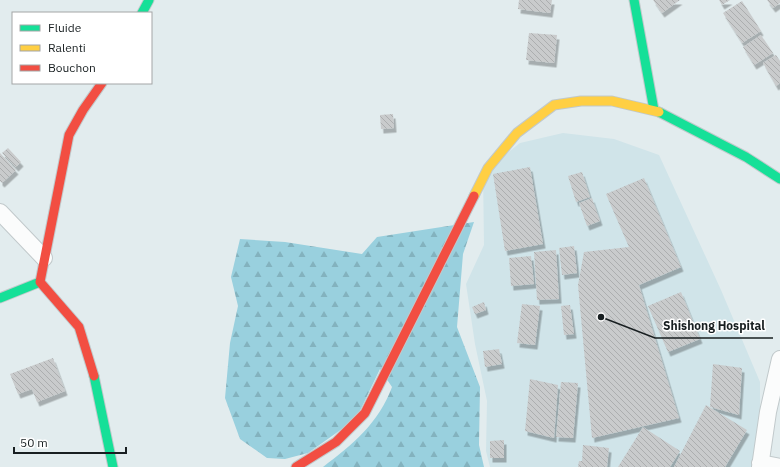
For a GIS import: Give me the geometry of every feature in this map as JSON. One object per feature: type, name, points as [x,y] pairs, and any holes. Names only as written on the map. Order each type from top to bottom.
[{"type":"street","points":[[143,12],[149,0]]},
{"type":"street","points":[[634,0],[654,110]]},
{"type":"street","points":[[40,282],[69,135],[82,110],[101,84]]},
{"type":"street","points":[[296,467],[336,442],[365,413],[488,168],[517,133],[554,105],[581,101],[612,102],[654,110],[746,157],[780,179]]},
{"type":"street","points":[[0,212],[44,258]]},
{"type":"street","points":[[0,298],[40,282]]},
{"type":"street","points":[[40,282],[79,327],[92,364],[113,467]]},
{"type":"street","points":[[780,359],[768,412],[760,465],[780,467]]},
{"type":"shaded area","points":[[563,133],[614,139],[659,155],[721,290],[760,382],[760,467],[490,467],[486,451],[487,401],[475,344],[466,284],[484,245],[483,172],[520,143]]},
{"type":"green space","points":[[474,222],[463,254],[457,327],[480,387],[479,445],[484,467],[323,467],[354,442],[380,412],[392,387],[380,369],[356,419],[308,453],[285,459],[267,458],[240,439],[225,398],[230,343],[238,306],[231,277],[240,239],[285,242],[362,254],[377,237]]},
{"type":"building","points":[[519,0],[552,0],[550,13],[518,9]]},
{"type":"building","points":[[653,0],[680,0],[662,13]]},
{"type":"building","points":[[719,0],[730,0],[722,5]]},
{"type":"building","points":[[767,0],[780,0],[780,3],[773,8]]},
{"type":"building","points":[[742,1],[761,31],[742,43],[723,13]]},
{"type":"building","points":[[529,33],[557,35],[554,63],[526,60]]},
{"type":"building","points":[[761,35],[773,53],[754,65],[743,47]]},
{"type":"building","points":[[776,55],[780,61],[780,83],[776,86],[763,63]]},
{"type":"building","points":[[393,114],[394,128],[381,129],[380,115]]},
{"type":"building","points":[[8,148],[21,162],[16,167],[2,153]]},
{"type":"building","points":[[0,153],[16,170],[2,183],[0,181]]},
{"type":"building","points":[[530,167],[543,244],[505,251],[493,174]]},
{"type":"building","points":[[582,172],[590,197],[576,202],[568,176]]},
{"type":"building","points":[[644,178],[681,267],[639,285],[679,418],[592,438],[578,285],[584,252],[629,247],[606,194]]},
{"type":"building","points":[[592,198],[600,221],[587,226],[579,203]]},
{"type":"building","points":[[574,246],[577,273],[562,275],[559,248]]},
{"type":"building","points":[[556,250],[559,299],[537,300],[534,252]]},
{"type":"building","points":[[531,256],[534,284],[511,286],[509,258]]},
{"type":"building","points":[[681,292],[700,339],[668,352],[648,306]]},
{"type":"building","points":[[484,302],[486,310],[475,314],[472,307]]},
{"type":"building","points":[[522,304],[540,306],[535,345],[517,343]]},
{"type":"building","points":[[570,305],[574,334],[564,335],[561,306]]},
{"type":"building","points":[[499,349],[502,364],[485,367],[483,351]]},
{"type":"building","points":[[53,358],[65,391],[37,402],[32,389],[18,394],[10,374]]},
{"type":"building","points":[[713,364],[742,368],[739,415],[710,407]]},
{"type":"building","points":[[530,379],[558,385],[554,438],[525,431]]},
{"type":"building","points":[[561,382],[578,383],[573,438],[556,437]]},
{"type":"building","points":[[706,405],[747,430],[725,467],[674,467]]},
{"type":"building","points":[[643,427],[680,451],[670,467],[618,467]]},
{"type":"building","points":[[504,440],[504,458],[490,458],[490,441]]},
{"type":"building","points":[[583,445],[609,448],[607,467],[578,467],[579,461],[582,461]]},
{"type":"traffic: fast","points":[[143,12],[149,0]]},
{"type":"traffic: fast","points":[[634,0],[654,110]]},
{"type":"traffic: fast","points":[[659,112],[746,157],[780,179]]},
{"type":"traffic: fast","points":[[0,298],[40,282]]},
{"type":"traffic: fast","points":[[94,376],[113,467]]},
{"type":"traffic: slow","points":[[474,196],[488,168],[517,133],[554,105],[581,101],[612,101],[659,112]]},
{"type":"traffic: jam","points":[[94,376],[79,327],[40,282],[69,135],[83,110],[101,84]]},
{"type":"traffic: jam","points":[[296,467],[336,442],[365,413],[474,196]]},
{"type":"place","name":"Shishong Hospital","points":[[601,317]]}]
